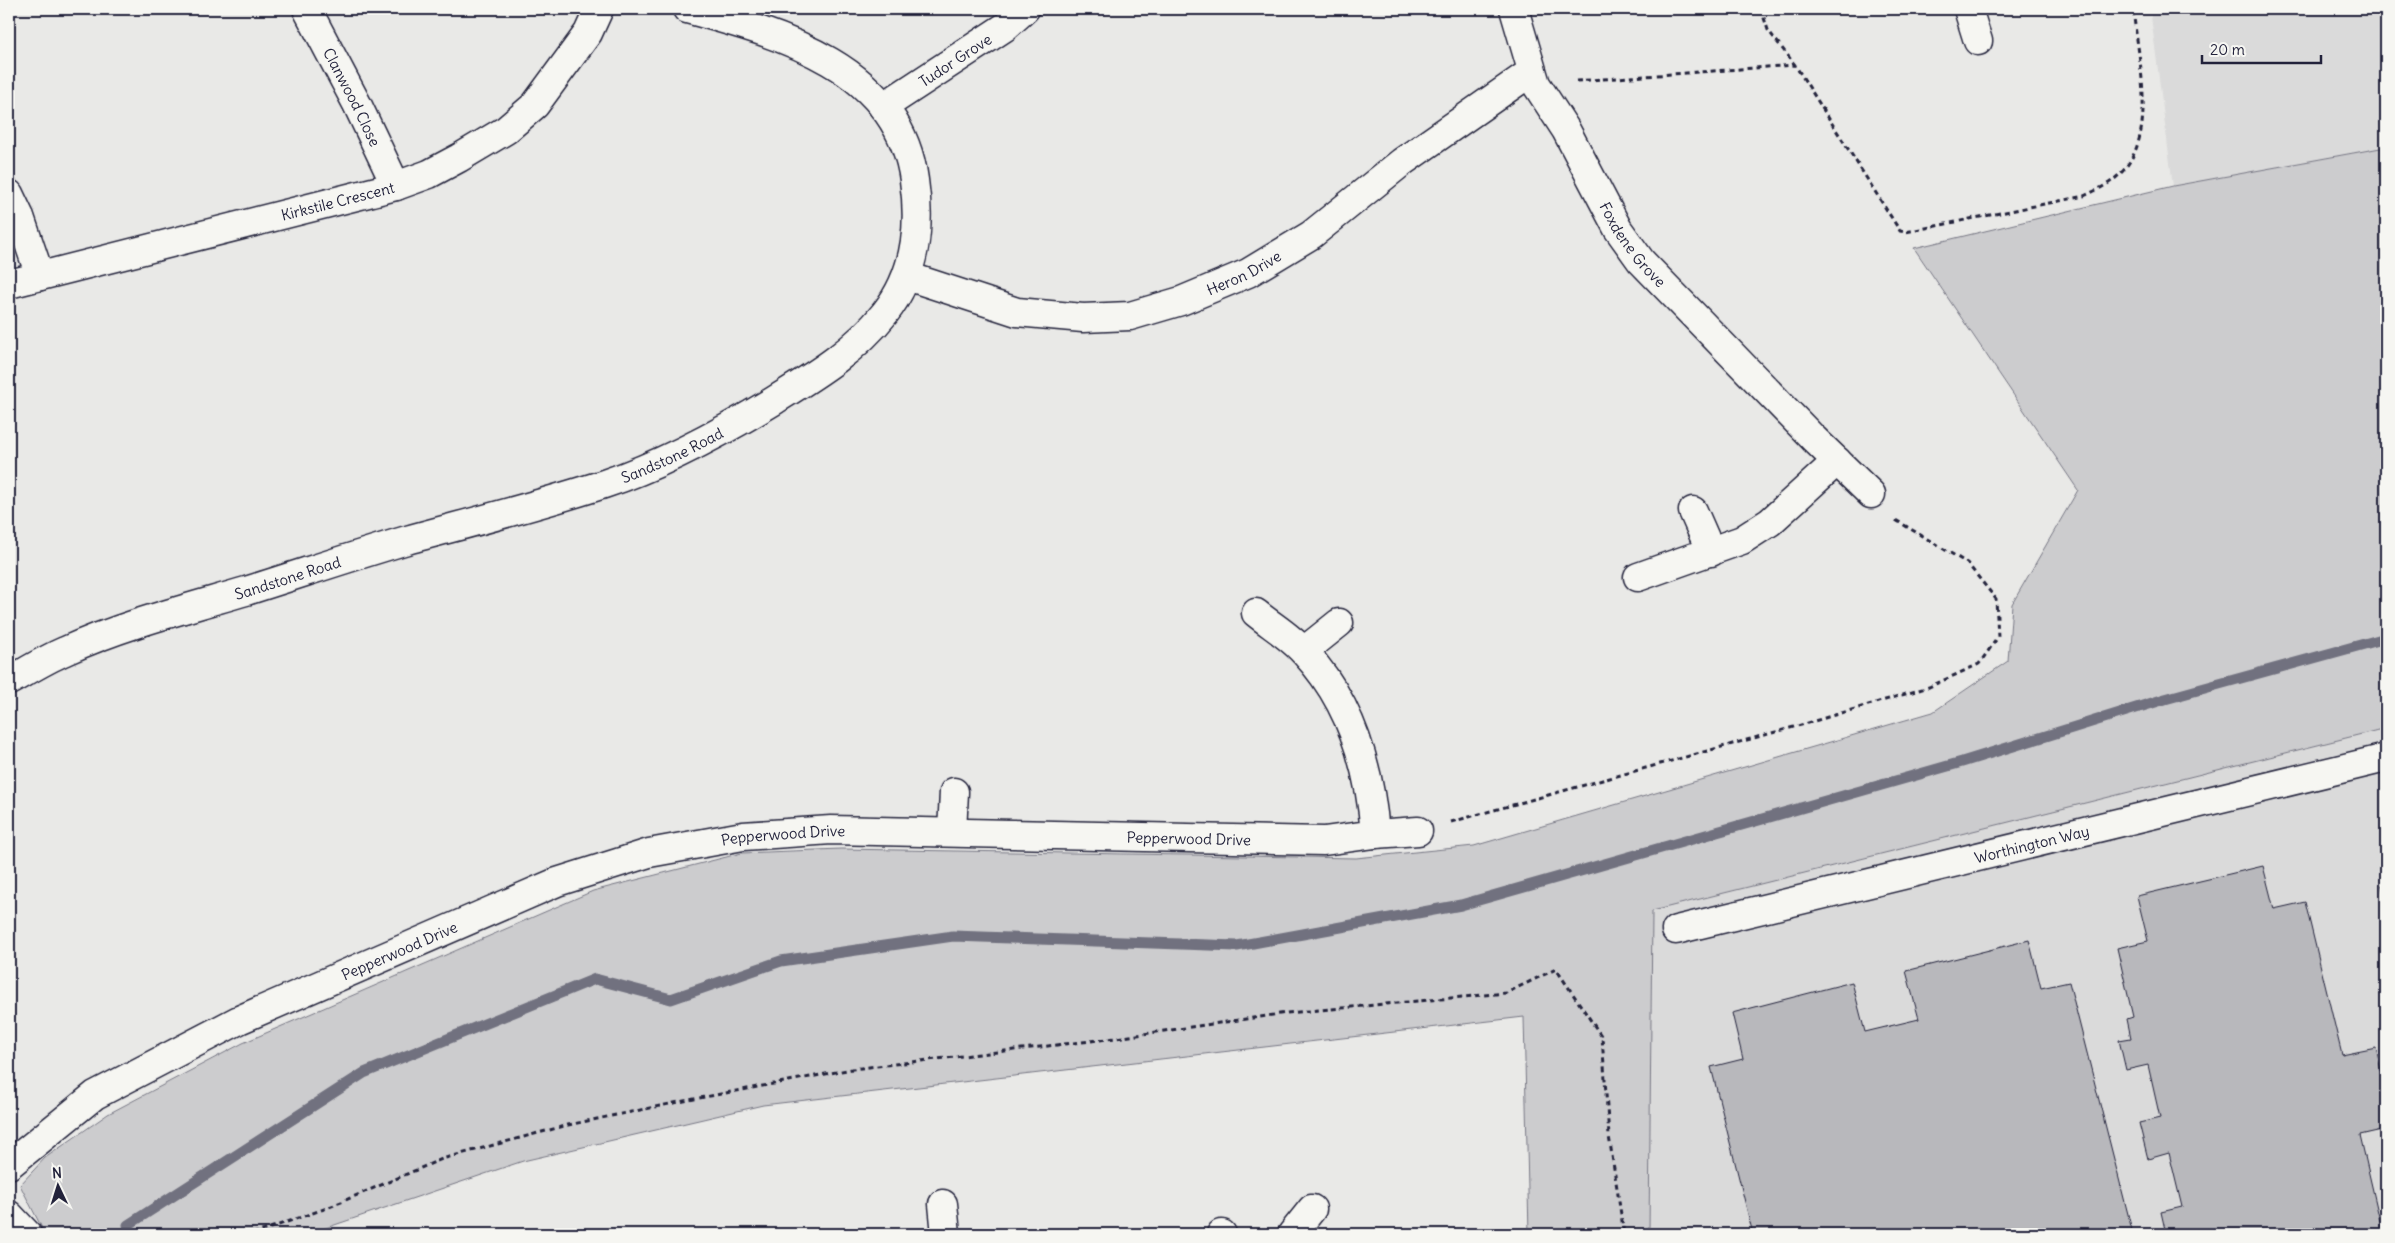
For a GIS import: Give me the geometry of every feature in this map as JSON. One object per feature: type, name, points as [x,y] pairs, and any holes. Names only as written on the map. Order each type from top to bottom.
[{"type":"street","name":"Clanwood Close","points":[[307,9],[358,104],[396,186]]},
{"type":"street","name":"Kirkstile Crescent","points":[[9,284],[396,186],[429,174],[506,130],[535,105],[588,34],[599,9]]},
{"type":"street","name":"Sandstone Road","points":[[9,681],[64,651],[157,617],[398,543],[606,483],[678,453],[750,415],[839,358],[858,343],[887,311],[907,276],[915,244],[918,210],[913,170],[902,136],[883,107],[845,70],[813,50],[744,24],[687,9]]},
{"type":"street","name":"Tudor Grove","points":[[883,107],[947,67],[1005,27],[1025,9]]},
{"type":"street","name":"Foxdene Grove","points":[[1514,9],[1533,78],[1566,130],[1618,229],[1641,262],[1814,439],[1871,494]]},
{"type":"street","points":[[1968,9],[1978,42]]},
{"type":"street","name":"Heron Drive","points":[[907,276],[1017,312],[1083,318],[1130,316],[1182,301],[1248,273],[1311,235],[1402,162],[1533,78]]},
{"type":"street","points":[[9,194],[20,217],[40,276]]},
{"type":"street","points":[[1638,577],[1742,540],[1770,522],[1837,462]]},
{"type":"street","points":[[1693,511],[1711,552]]},
{"type":"street","points":[[1256,613],[1304,651],[1328,684],[1348,720],[1363,755],[1373,808],[1375,834]]},
{"type":"street","points":[[1304,651],[1339,623]]},
{"type":"street","name":"Worthington Way","points":[[1676,930],[2386,758]]},
{"type":"street","points":[[952,832],[954,792]]},
{"type":"street","name":"Pepperwood Drive","points":[[9,1165],[95,1095],[238,1020],[557,882],[649,853],[743,836],[831,830],[1324,841],[1375,834],[1418,832]]},
{"type":"street","points":[[943,1204],[946,1234]]},
{"type":"street","points":[[1292,1234],[1312,1209]]},
{"type":"street","points":[[9,1215],[27,1234]]},
{"type":"path","points":[[1760,9],[1768,30],[1795,65],[1900,232],[2084,196],[2104,186],[2120,174],[2138,147],[2144,117],[2133,9]]},
{"type":"path","points":[[1533,78],[1795,65]]},
{"type":"path","points":[[1418,832],[1801,725],[1929,687],[1979,664],[1998,637],[1996,599],[1968,563],[1879,510],[1871,494]]},
{"type":"path","points":[[253,1234],[327,1208],[442,1159],[568,1125],[684,1101],[852,1069],[1116,1038],[1287,1013],[1506,993],[1556,969],[1602,1037],[1608,1136],[1624,1234]]},
{"type":"shaded area","points":[[2150,9],[2386,9],[2386,147],[2173,186]]},
{"type":"shaded area","points":[[2386,147],[2386,728],[1652,911],[1649,1234],[1529,1234],[1524,1017],[763,1105],[523,1161],[308,1234],[45,1234],[20,1185],[45,1158],[108,1114],[243,1043],[593,891],[742,853],[841,849],[1356,858],[1474,846],[1933,712],[2008,661],[2012,604],[2078,490],[1914,248],[2173,186]]},
{"type":"shaded area","points":[[2386,728],[2386,1234],[1649,1234],[1652,911]]},
{"type":"building","points":[[2263,866],[2274,909],[2305,902],[2342,1055],[2376,1048],[2386,1093],[2386,1129],[2360,1135],[2383,1234],[2166,1234],[2161,1212],[2182,1207],[2169,1153],[2148,1159],[2139,1123],[2160,1118],[2148,1065],[2126,1070],[2119,1040],[2131,1038],[2127,1019],[2133,1017],[2117,948],[2148,941],[2137,896]]},
{"type":"building","points":[[2386,884],[2386,904],[2382,885]]},
{"type":"building","points":[[2029,940],[2041,988],[2069,982],[2133,1234],[1753,1234],[1711,1067],[1743,1059],[1732,1013],[1852,982],[1865,1032],[1919,1019],[1906,971]]},
{"type":"waterway","points":[[128,1225],[364,1073],[595,979],[671,999],[781,961],[953,936],[1237,946],[1461,905],[1962,762],[2165,699],[2386,638]]}]
